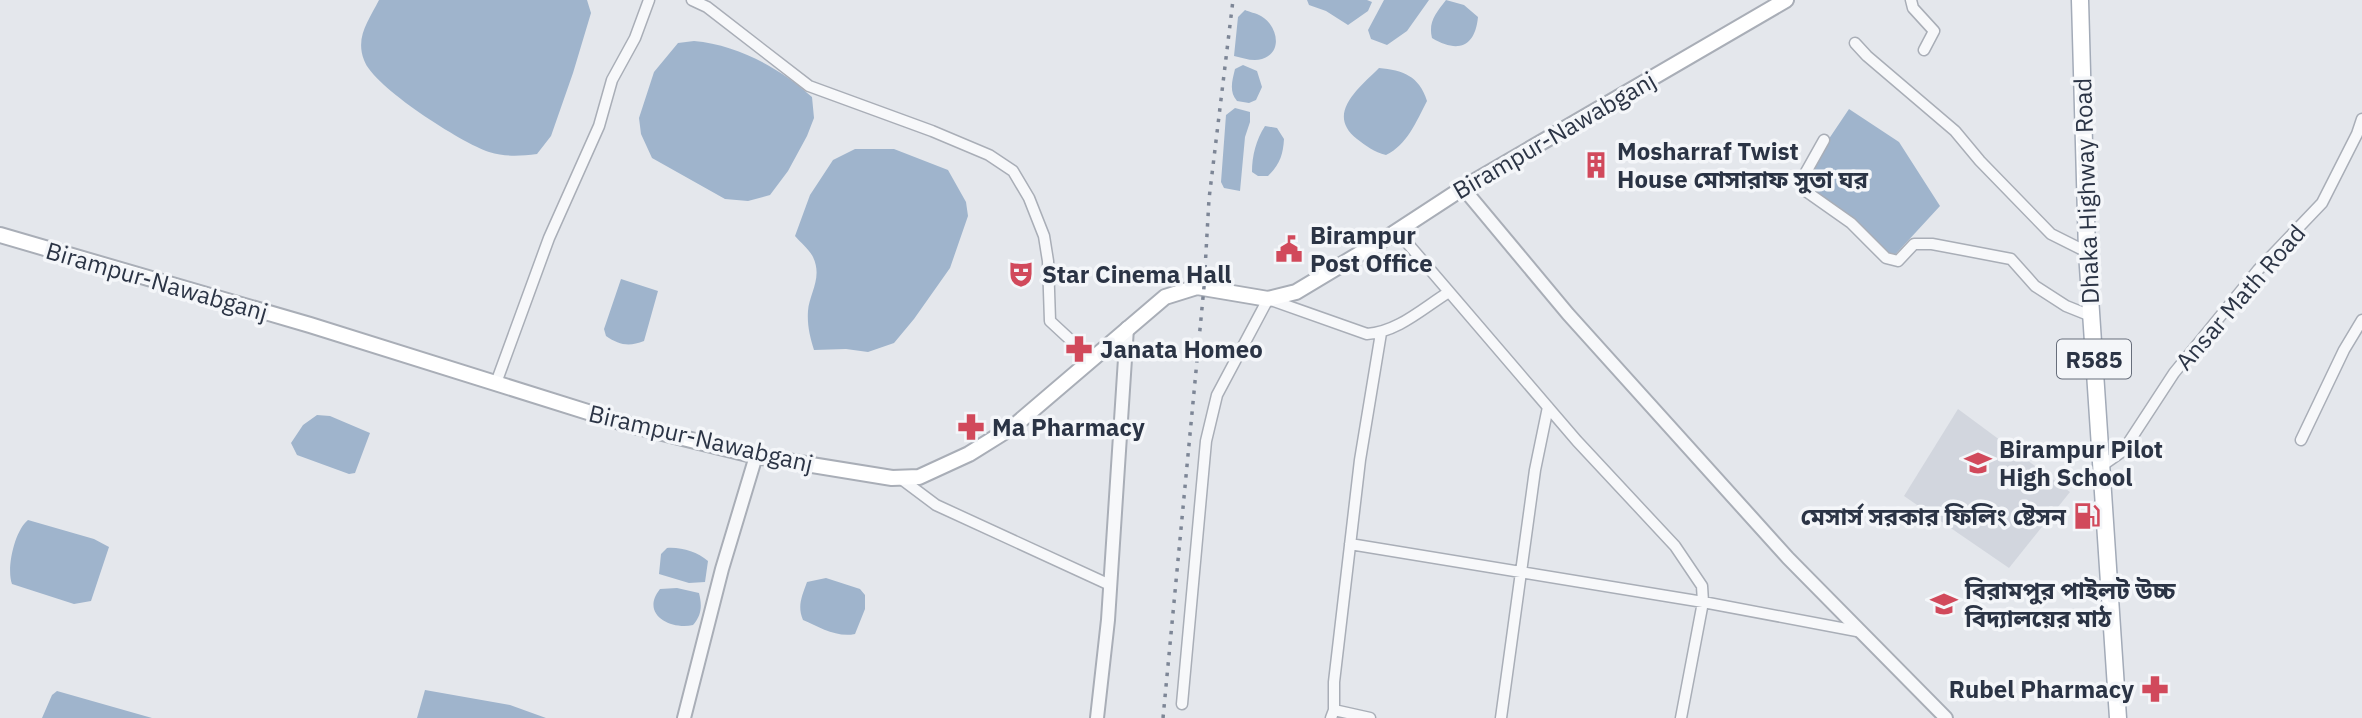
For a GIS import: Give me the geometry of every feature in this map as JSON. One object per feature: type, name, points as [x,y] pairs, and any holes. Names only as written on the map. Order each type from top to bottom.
[{"type":"main road","name":"Birampur-Nawabganj","points":[[0,236],[310,325],[626,424],[756,456],[900,478],[919,477],[970,454],[1014,426],[1165,297],[1182,290],[1206,287],[1268,299],[1296,292],[1463,188],[1786,0]]},
{"type":"main road","name":"Dhaka Highway Road","points":[[2080,0],[2087,252],[2118,718]]},
{"type":"street","points":[[496,383],[549,238],[599,126],[612,80],[635,38],[649,0]]},
{"type":"street","points":[[692,0],[707,7],[809,86],[966,145],[989,155],[1013,171],[1029,198],[1044,236],[1048,261],[1050,321],[1091,359]]},
{"type":"street","points":[[1911,0],[1913,8],[1934,31],[1924,50]]},
{"type":"street","points":[[1855,43],[1955,131],[2051,234],[2087,252]]},
{"type":"street","name":"Ansar Math Road","points":[[2103,465],[2123,451],[2174,373],[2258,270],[2322,203],[2362,119]]},
{"type":"street","points":[[1824,140],[1801,181],[1807,192],[1851,223],[1886,258],[1898,261],[1914,244],[1932,244],[2011,259],[2035,286],[2066,306],[2091,316]]},
{"type":"street","points":[[1463,188],[1587,335],[1788,558],[1946,718]]},
{"type":"street","points":[[1397,231],[1548,407],[1675,546],[1702,586],[1703,602],[1681,718]]},
{"type":"street","points":[[1182,704],[1206,441],[1217,395],[1268,299],[1349,330],[1367,334],[1393,329],[1449,292]]},
{"type":"street","points":[[2301,440],[2344,350],[2362,320]]},
{"type":"street","points":[[1097,718],[1110,584],[1127,328]]},
{"type":"street","points":[[1370,718],[1332,714],[1360,460],[1381,333]]},
{"type":"street","points":[[1501,718],[1535,470],[1548,407]]},
{"type":"street","points":[[684,718],[722,569],[756,456]]},
{"type":"street","points":[[900,478],[916,493],[936,505],[1110,584]]},
{"type":"street","points":[[1350,544],[1703,602],[1862,632]]},
{"type":"shaded area","name":"Birampur Pilot High School","points":[[1958,409],[2070,492],[2009,568],[1904,496]]},
{"type":"water","points":[[379,0],[587,0],[591,13],[573,73],[551,136],[537,154],[501,155],[476,147],[420,113],[384,84],[364,60],[361,44],[364,29]]},
{"type":"water","points":[[1307,0],[1372,2],[1368,11],[1348,25],[1326,11],[1309,5]]},
{"type":"water","points":[[1384,0],[1429,0],[1407,31],[1387,45],[1371,39],[1368,30]]},
{"type":"water","points":[[1446,0],[1464,5],[1478,17],[1473,35],[1463,45],[1449,45],[1432,38],[1432,22]]},
{"type":"water","points":[[1245,10],[1261,16],[1271,26],[1276,45],[1269,56],[1252,60],[1234,56],[1238,17]]},
{"type":"water","points":[[694,41],[726,47],[758,60],[800,86],[812,97],[814,118],[807,136],[788,171],[770,195],[748,201],[725,199],[652,158],[641,134],[639,118],[654,72],[678,43]]},
{"type":"water","points":[[1243,65],[1257,71],[1262,87],[1256,100],[1249,103],[1237,101],[1232,90],[1235,69]]},
{"type":"water","points":[[1379,68],[1396,70],[1415,80],[1427,101],[1405,139],[1386,155],[1357,139],[1348,130],[1344,120],[1345,111],[1355,93]]},
{"type":"water","points":[[1235,108],[1250,112],[1240,191],[1224,188],[1221,182],[1226,115]]},
{"type":"water","points":[[1849,109],[1899,142],[1940,206],[1893,257],[1854,220],[1805,185],[1814,161]]},
{"type":"water","points":[[1265,126],[1277,128],[1284,139],[1284,145],[1272,172],[1268,176],[1258,176],[1252,172],[1253,160],[1257,142]]},
{"type":"water","points":[[855,149],[894,149],[948,170],[966,202],[968,216],[950,268],[894,343],[868,352],[846,349],[814,350],[808,316],[816,279],[816,265],[809,251],[795,236],[810,195],[833,160]]},
{"type":"water","points":[[621,279],[658,291],[644,341],[639,343],[624,344],[615,341],[606,336],[604,329]]},
{"type":"water","points":[[317,415],[330,416],[370,433],[355,473],[349,474],[297,455],[291,443],[303,425]]},
{"type":"water","points":[[28,520],[94,539],[109,547],[91,601],[74,604],[12,584],[10,569],[13,550],[19,532]]},
{"type":"water","points":[[667,548],[689,551],[708,561],[705,582],[689,583],[659,574],[661,554]]},
{"type":"water","points":[[826,578],[860,589],[865,595],[865,609],[855,634],[835,633],[803,620],[800,606],[807,582]]},
{"type":"water","points":[[677,588],[699,593],[701,610],[693,625],[675,625],[656,613],[653,606],[660,589]]},
{"type":"water","points":[[425,690],[510,705],[546,718],[417,718]]},
{"type":"water","points":[[57,691],[152,718],[42,718],[52,695]]},
{"type":"railway","points":[[1163,718],[1204,287],[1209,199],[1233,0]]},
{"type":"place","name":"Mosharraf Twist House মোসারাফ সুতা ঘর","points":[[1596,165]]},
{"type":"place","name":"Birampur Post Office","points":[[1289,249]]},
{"type":"place","name":"Star Cinema Hall","points":[[1021,274]]},
{"type":"place","name":"Janata Homeo","points":[[1079,349]]},
{"type":"place","name":"Ma Pharmacy","points":[[971,427]]},
{"type":"place","name":"Birampur Pilot High School","points":[[1978,463]]},
{"type":"place","name":"মেসার্স সরকার ফিলিং ষ্টেসন","points":[[2087,516]]},
{"type":"place","name":"বিরামপুর পাইলট উচ্চ বিদ্যালয়ের মাঠ","points":[[1944,604]]},
{"type":"place","name":"Rubel Pharmacy","points":[[2155,689]]}]
